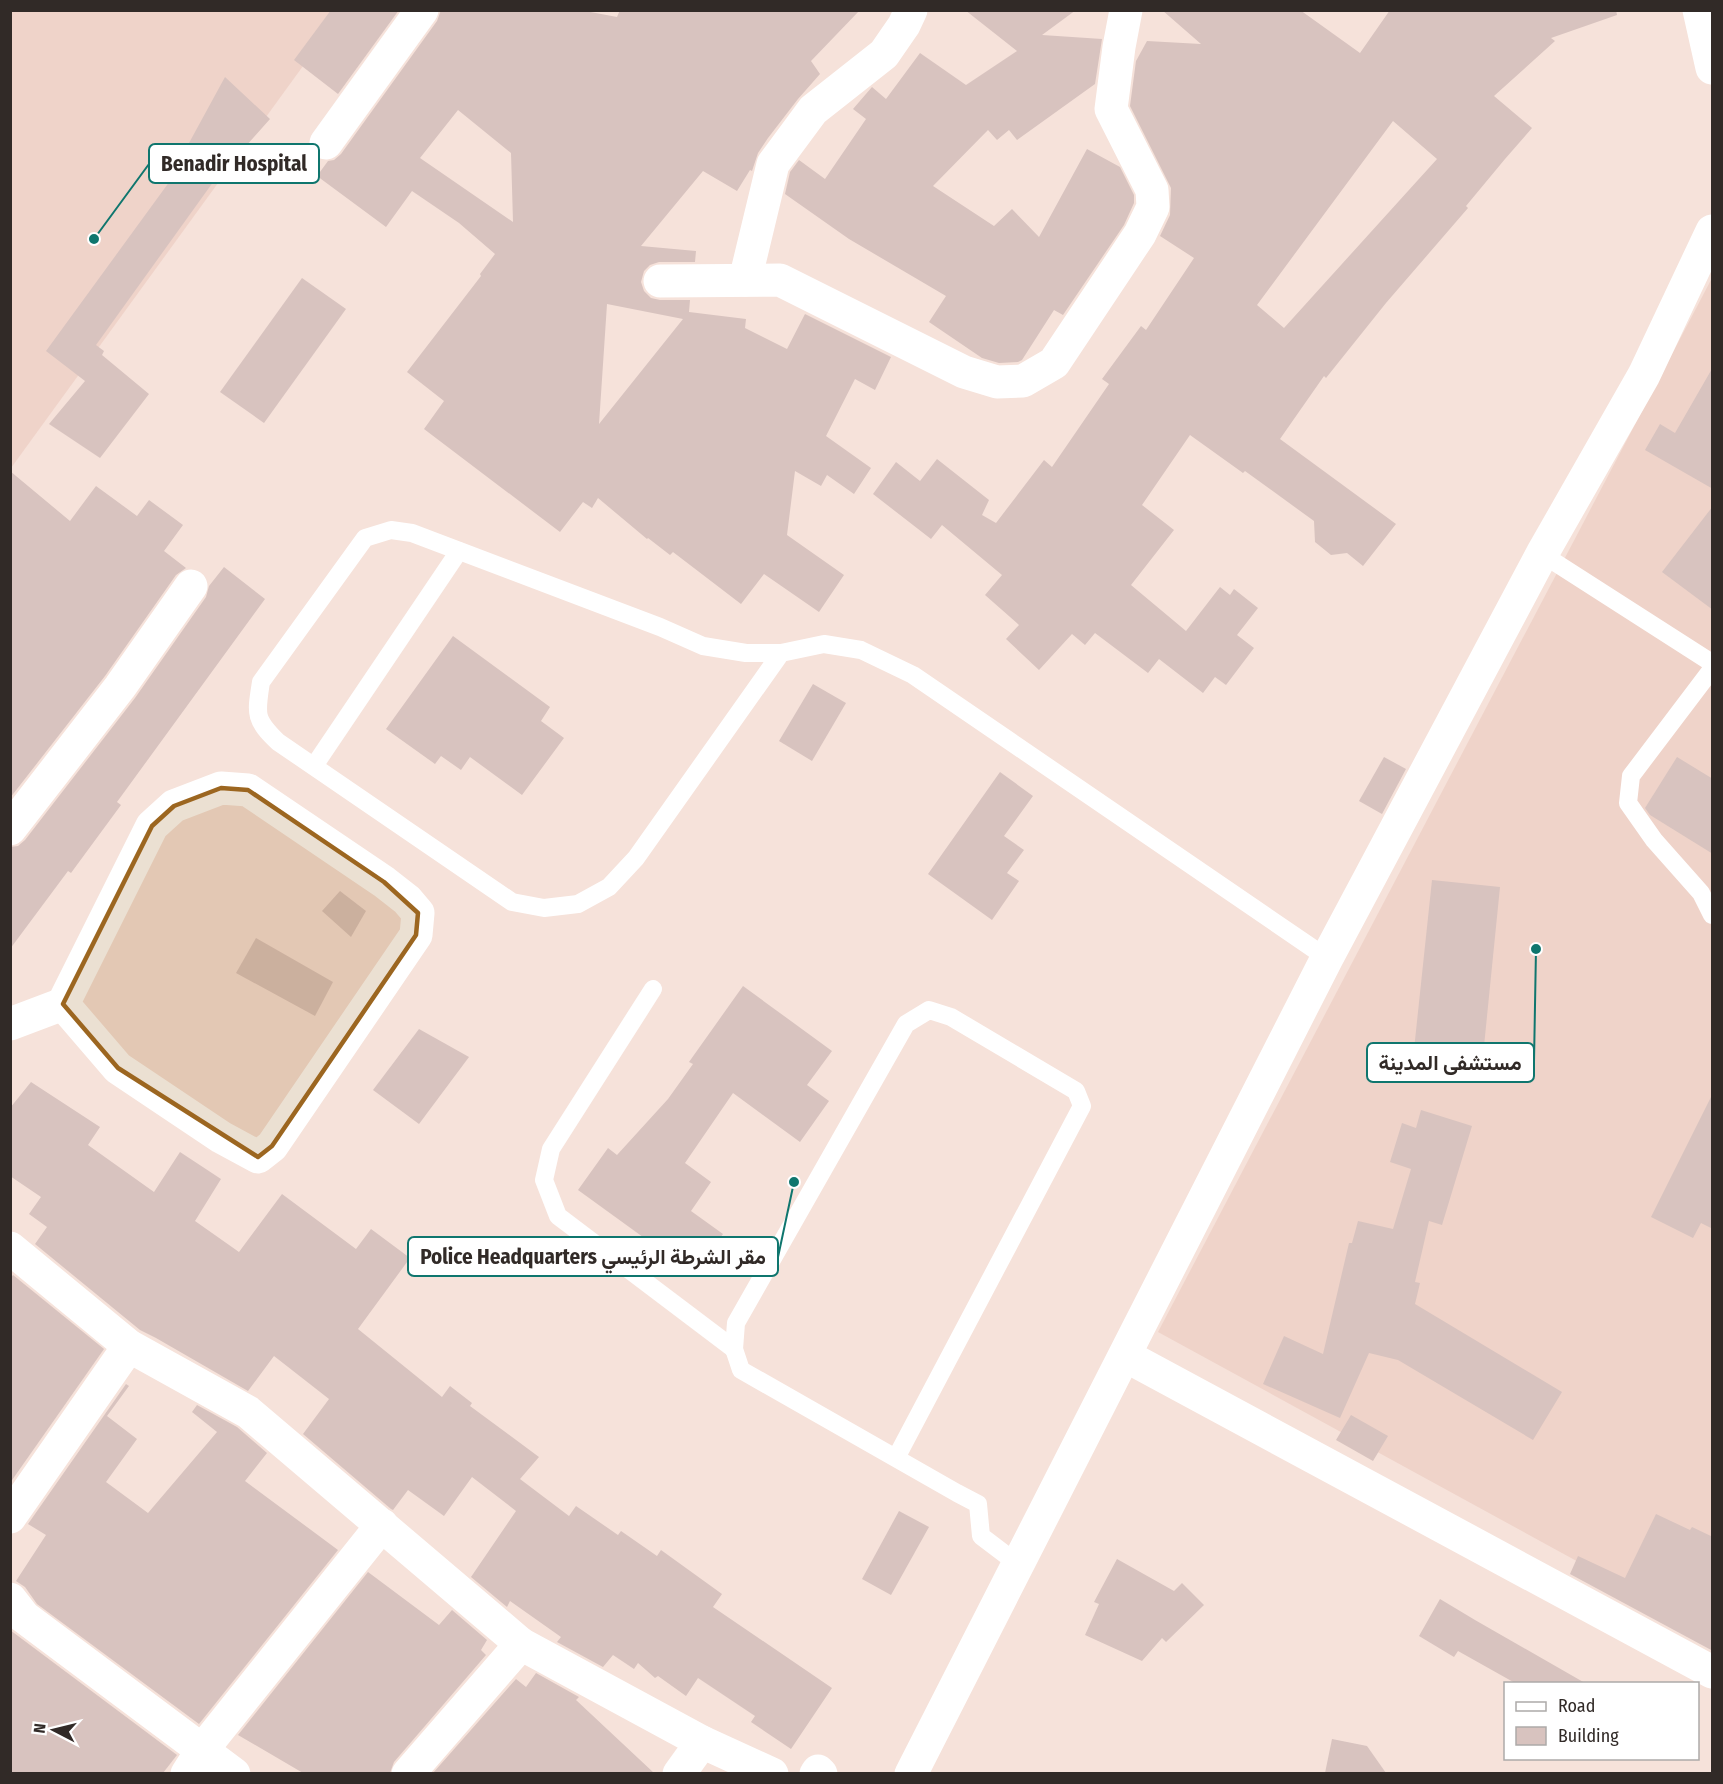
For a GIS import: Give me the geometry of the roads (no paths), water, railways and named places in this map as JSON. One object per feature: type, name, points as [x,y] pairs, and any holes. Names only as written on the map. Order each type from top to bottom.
[{"type":"street","points":[[326,143],[422,10]]},
{"type":"street","points":[[745,280],[773,164],[813,110],[884,54],[904,25],[911,10]]},
{"type":"street","points":[[660,281],[780,280],[964,372],[997,382],[1023,381],[1054,363],[1140,234],[1153,207],[1152,190],[1111,109],[1126,10]]},
{"type":"street","points":[[1699,10],[1713,68]]},
{"type":"street","points":[[911,1773],[1126,1356],[1327,958],[1542,554],[1644,375],[1713,231]]},
{"type":"street","points":[[10,829],[120,687],[191,586]]},
{"type":"street","points":[[10,1024],[63,1004],[152,826],[174,806],[221,788],[248,790],[384,882],[418,913],[416,935],[272,1146],[258,1157],[221,1137],[118,1068],[63,1004]]},
{"type":"street","points":[[10,1248],[129,1346],[248,1412],[521,1644],[702,1742],[772,1773]]},
{"type":"street","points":[[10,1517],[129,1346]]},
{"type":"street","points":[[1126,1356],[1713,1672]]},
{"type":"street","points":[[195,1761],[382,1525]]},
{"type":"street","points":[[15,1616],[195,1761],[234,1773]]},
{"type":"street","points":[[408,1773],[521,1644]]},
{"type":"street","points":[[679,1773],[702,1742]]},
{"type":"street","points":[[816,1773],[818,1771],[821,1773]]},
{"type":"lane","points":[[781,653],[636,858],[609,887],[578,904],[544,908],[512,902],[278,742],[263,728],[256,708],[261,682],[365,538],[391,530],[412,534],[660,627],[703,646],[746,653],[781,653],[824,644],[861,650],[913,675],[1327,958]]},
{"type":"lane","points":[[314,766],[459,551]]},
{"type":"lane","points":[[1542,554],[1713,663]]},
{"type":"lane","points":[[1713,669],[1631,776],[1628,803],[1654,840],[1701,892],[1713,915]]},
{"type":"lane","points":[[653,989],[551,1149],[544,1180],[558,1216],[734,1349]]},
{"type":"lane","points":[[896,1458],[1082,1106],[1076,1091],[951,1017],[929,1010],[906,1024],[736,1323],[734,1349],[741,1370],[896,1458],[978,1504],[981,1536],[1018,1564]]},
{"type":"place","name":"Benadir Hospital","points":[[94,239]]},
{"type":"place","name":"مستشفى المدينة","points":[[1536,949]]},
{"type":"place","name":"Police Headquarters مقر الشرطة الرئيسي","points":[[794,1182]]}]
